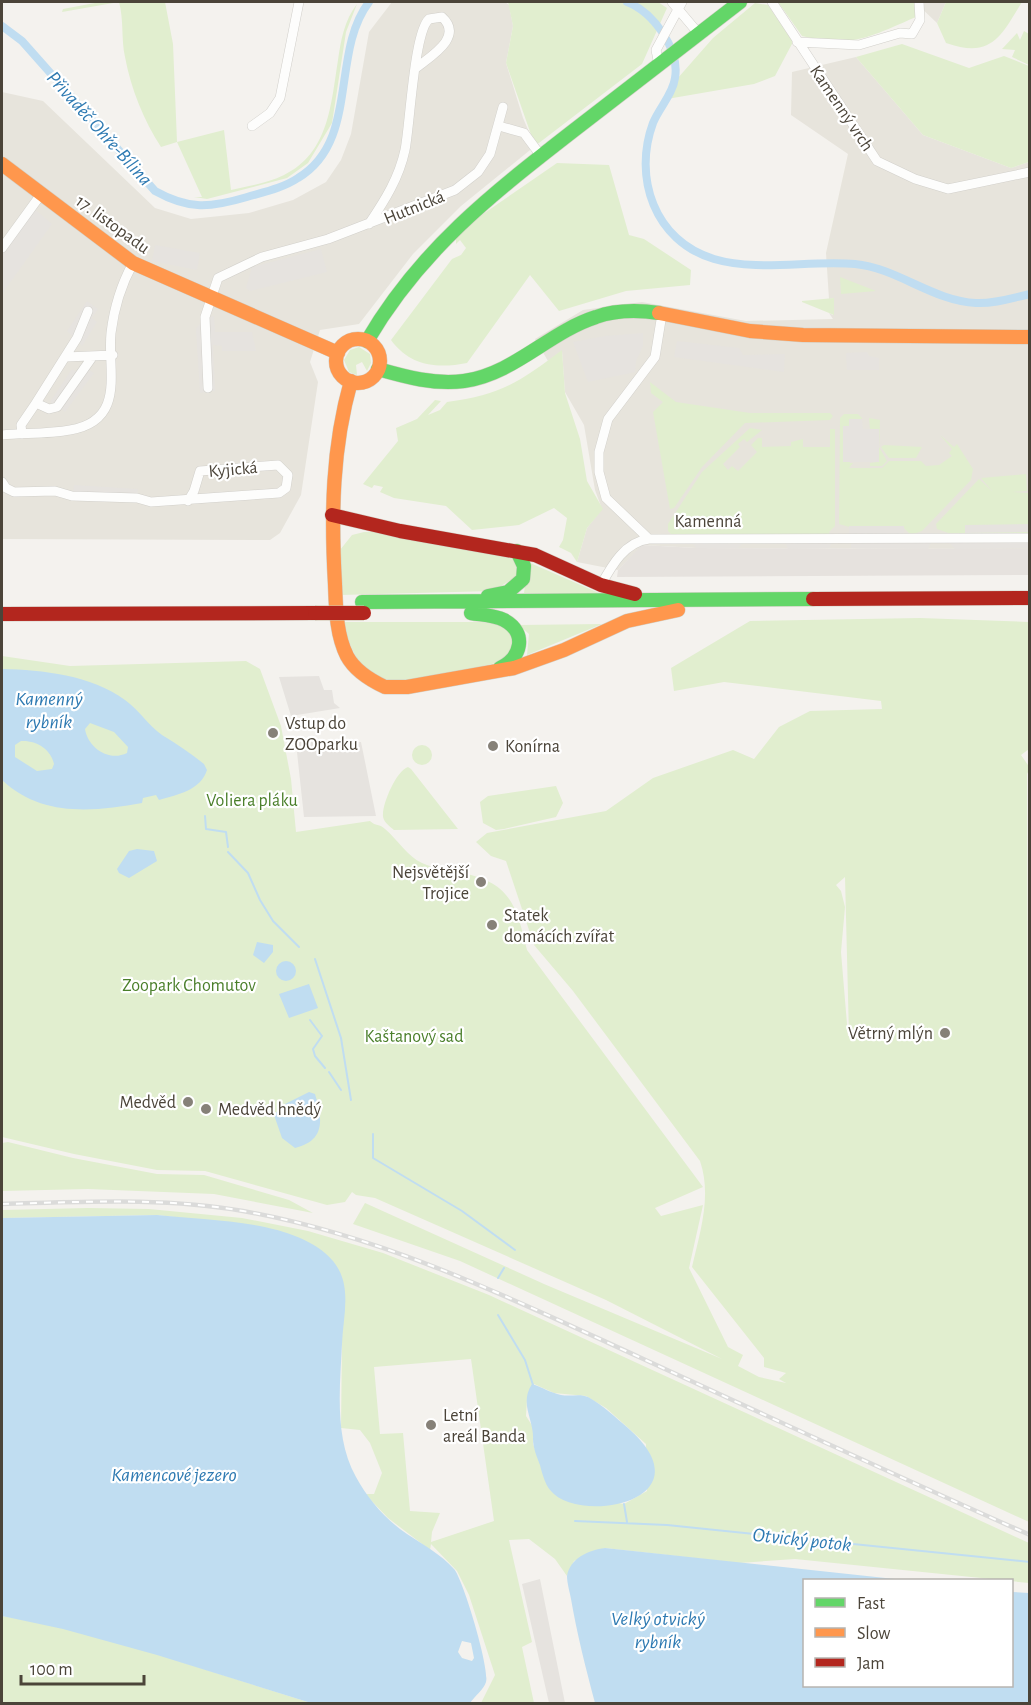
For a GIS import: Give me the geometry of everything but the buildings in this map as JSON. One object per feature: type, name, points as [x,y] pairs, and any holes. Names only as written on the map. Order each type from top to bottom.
[{"type":"main road","points":[[367,341],[379,317],[405,281],[446,234],[541,156],[740,2]]},
{"type":"main road","name":"17. listopadu","points":[[2,164],[133,263],[211,300],[338,352]]},
{"type":"main road","points":[[378,369],[427,382],[467,382],[504,369],[567,330],[592,318],[621,311],[662,314],[745,330],[781,334],[1029,337]]},
{"type":"main road","points":[[353,340],[367,341],[377,349],[378,369],[375,375],[364,382],[351,381],[345,378],[337,366],[338,352],[353,340]]},
{"type":"main road","points":[[351,381],[337,428],[332,515],[338,629],[342,644],[355,668],[385,687],[407,687],[489,672],[532,663],[627,621],[678,606]]},
{"type":"main road","points":[[332,515],[400,531],[535,555],[601,585],[678,606]]},
{"type":"main road","points":[[450,603],[508,592],[523,579],[524,566],[517,551]]},
{"type":"main road","points":[[363,607],[471,613],[1029,598]]},
{"type":"main road","points":[[2,604],[105,601],[314,608]]},
{"type":"main road","points":[[2,614],[363,607],[450,603],[1029,609]]},
{"type":"main road","points":[[471,613],[507,622],[520,637],[521,644],[516,658],[508,665],[489,672]]},
{"type":"street","points":[[252,126],[270,113],[280,98],[299,2]]},
{"type":"street","name":"Kamenný vrch","points":[[772,2],[877,161],[939,188],[959,188],[1029,172]]},
{"type":"street","name":"Kamenný vrch","points":[[797,42],[859,45],[900,33],[912,34],[920,20],[919,2]]},
{"type":"street","points":[[677,4],[699,34]]},
{"type":"street","points":[[659,65],[656,50],[670,28],[677,4]]},
{"type":"street","name":"Hutnická","points":[[368,225],[390,192],[404,152],[416,68],[425,22],[433,17],[442,17],[449,23],[451,31],[447,42],[416,68]]},
{"type":"street","name":"Hutnická","points":[[368,225],[436,199],[471,178],[490,154],[503,107]]},
{"type":"street","points":[[499,126],[524,134],[541,156]]},
{"type":"street","points":[[2,248],[42,193]]},
{"type":"street","points":[[208,388],[205,317],[218,278],[236,267],[368,225]]},
{"type":"street","points":[[2,435],[72,430],[93,422],[105,408],[112,387],[111,336],[115,310],[133,263]]},
{"type":"street","points":[[27,433],[25,417],[66,357],[88,311]]},
{"type":"street","name":"Kamenná","points":[[662,314],[655,357],[608,419],[599,452],[599,472],[606,498],[649,539],[1029,538]]},
{"type":"street","points":[[66,357],[112,355]]},
{"type":"street","points":[[36,403],[50,409],[57,407],[93,356]]},
{"type":"street","name":"Kyjická","points":[[2,482],[6,488],[14,492],[55,491],[72,495],[137,498],[151,502],[188,501],[279,493],[286,488],[288,476],[278,465],[200,471],[194,491],[188,501]]},
{"type":"street","points":[[601,585],[628,547],[637,541],[649,539]]},
{"type":"shaded area","points":[[392,2],[505,2],[509,5],[513,26],[506,63],[523,118],[535,146],[461,206],[413,254],[359,324],[320,330],[310,362],[318,382],[301,495],[280,533],[270,540],[2,539],[2,92],[43,101],[155,208],[191,219],[249,213],[293,200],[326,182],[341,160],[351,134],[369,32]]},
{"type":"shaded area","points":[[917,2],[946,2],[937,23],[918,5]]},
{"type":"shaded area","points":[[856,57],[923,135],[1011,168],[1029,162],[1029,549],[696,548],[643,545],[618,570],[577,562],[587,528],[602,509],[595,490],[584,425],[565,392],[562,351],[548,361],[535,339],[583,310],[642,302],[746,321],[833,319],[829,313],[833,315],[834,298],[829,299],[826,253],[848,154],[791,115],[792,72]]},
{"type":"shaded area","points":[[32,207],[52,224],[2,294],[2,247]]},
{"type":"shaded area","points":[[155,245],[200,253],[197,270],[152,261]]},
{"type":"shaded area","points":[[321,249],[327,272],[250,291],[246,288],[252,267]]},
{"type":"shaded area","points":[[87,301],[98,309],[92,318],[97,322],[82,346],[67,331]]},
{"type":"shaded area","points":[[214,316],[215,332],[252,332],[256,351],[222,351],[222,346],[213,345],[215,391],[200,393],[196,329],[205,317]]},
{"type":"shaded area","points":[[643,333],[643,346],[636,361],[635,372],[588,382],[573,342],[605,336]]},
{"type":"shaded area","points":[[677,341],[739,348],[743,355],[785,354],[784,372],[674,357]]},
{"type":"shaded area","points":[[867,352],[869,356],[879,358],[879,370],[847,370],[846,353]]},
{"type":"shaded area","points":[[85,367],[94,373],[65,412],[50,402],[72,369],[77,372]]},
{"type":"shaded area","points":[[849,419],[862,419],[863,429],[879,429],[879,462],[843,462],[843,426],[849,426]]},
{"type":"shaded area","points":[[74,485],[138,489],[137,498],[72,496]]},
{"type":"shaded area","points":[[1029,524],[1029,532],[965,533],[965,525]]},
{"type":"shaded area","points":[[849,526],[904,526],[904,534],[849,534]]},
{"type":"shaded area","points":[[851,541],[931,542],[928,549],[851,548]]},
{"type":"shaded area","points":[[785,542],[832,542],[829,548],[788,549]]},
{"type":"shaded area","points":[[949,542],[1029,542],[1029,548],[955,549]]},
{"type":"shaded area","points":[[693,543],[743,543],[738,548],[696,548]]},
{"type":"shaded area","points":[[642,545],[696,548],[1029,549],[1029,575],[617,577],[618,570]]},
{"type":"shaded area","points":[[319,676],[324,690],[332,690],[334,703],[340,708],[291,716],[279,677]]},
{"type":"shaded area","points":[[302,741],[361,742],[376,816],[304,817],[296,743]]},
{"type":"shaded area","points":[[540,1579],[565,1703],[549,1703],[522,1584]]},
{"type":"green space","points":[[100,2],[119,2],[62,12],[63,9]]},
{"type":"green space","points":[[119,2],[165,2],[173,44],[177,142],[161,147],[139,104],[125,57]]},
{"type":"green space","points":[[508,2],[658,2],[667,8],[642,64],[535,146],[506,63],[513,26]]},
{"type":"green space","points":[[778,2],[917,2],[916,17],[873,35],[849,41],[835,41],[802,36]]},
{"type":"green space","points":[[946,2],[1022,2],[1001,34],[985,46],[974,48],[946,43],[937,23]]},
{"type":"green space","points":[[755,3],[768,5],[793,42],[775,76],[754,84],[667,99],[677,79],[713,38]]},
{"type":"green space","points":[[357,4],[346,32],[332,123],[308,163],[287,178],[207,199],[194,197],[202,197],[177,142],[224,130],[231,190],[272,180],[299,166],[319,141],[325,126],[330,110],[340,45],[349,17]]},
{"type":"green space","points":[[1024,31],[1029,34],[1029,65],[1012,57],[1015,50],[1002,49],[1017,33],[1020,40]]},
{"type":"green space","points":[[902,44],[969,68],[1004,56],[1029,66],[1029,162],[1011,168],[923,135],[856,57]]},
{"type":"green space","points":[[557,163],[609,165],[629,235],[644,239],[691,270],[690,285],[626,291],[559,311],[530,275],[467,363],[445,366],[425,364],[398,349],[391,340],[452,259],[461,255],[466,248],[460,240],[456,244],[456,236],[467,225]]},
{"type":"green space","points":[[840,277],[876,291],[841,294]]},
{"type":"green space","points":[[834,298],[834,315],[802,302],[802,301]]},
{"type":"green space","points":[[359,347],[370,354],[371,363],[367,371],[362,362],[356,365],[357,375],[349,372],[344,360],[350,350]]},
{"type":"green space","points":[[562,350],[565,393],[580,439],[587,481],[603,509],[587,528],[577,562],[571,553],[559,547],[563,540],[567,518],[554,508],[519,525],[472,530],[446,506],[394,498],[380,492],[383,487],[374,485],[372,488],[363,484],[398,441],[396,428],[417,419],[435,400],[441,401],[428,415],[440,410],[447,402],[496,391],[509,385],[534,371]]},
{"type":"green space","points":[[650,382],[676,402],[750,413],[830,413],[833,416],[830,420],[745,423],[702,467],[674,508],[670,509],[653,412],[663,402],[651,393]]},
{"type":"green space","points":[[844,414],[858,414],[862,418],[861,427],[850,443],[850,463],[853,463],[849,468],[882,468],[889,461],[921,461],[926,466],[939,465],[952,456],[949,453],[952,449],[940,435],[954,447],[957,444],[973,469],[971,480],[922,531],[911,535],[904,528],[853,528],[839,524],[840,418]]},
{"type":"green space","points":[[869,418],[880,420],[879,447],[887,461],[882,466],[870,466],[870,463],[877,462],[877,430],[870,429]]},
{"type":"green space","points":[[750,428],[762,430],[747,442],[744,439],[738,444],[740,447],[723,464],[728,470],[732,466],[738,471],[757,452],[751,445],[758,438],[762,438],[762,447],[791,446],[791,442],[803,439],[803,447],[830,447],[830,429],[835,429],[835,526],[829,532],[830,535],[671,534],[668,531],[668,524],[702,472]]},
{"type":"green space","points":[[884,445],[922,447],[916,458],[889,458],[881,447]]},
{"type":"green space","points":[[1026,474],[1027,491],[1012,492],[1029,493],[1029,534],[954,535],[937,529],[936,524],[979,479],[992,491],[981,478]]},
{"type":"green space","points":[[364,532],[383,532],[510,555],[516,561],[517,576],[493,591],[341,595],[340,550],[352,535]]},
{"type":"green space","points":[[528,562],[599,593],[524,593]]},
{"type":"green space","points":[[920,618],[1029,622],[1029,749],[1021,755],[1030,768],[1027,774],[1029,1522],[460,1261],[353,1224],[365,1203],[544,1284],[722,1359],[606,1300],[375,1198],[356,1195],[352,1192],[345,1202],[327,1205],[205,1171],[157,1170],[2,1137],[2,656],[70,666],[246,661],[260,669],[281,726],[291,779],[296,832],[370,821],[383,827],[407,852],[422,863],[478,877],[491,883],[509,898],[515,908],[527,950],[703,1187],[655,1208],[661,1216],[703,1205],[689,1268],[728,1347],[743,1355],[738,1366],[759,1377],[786,1383],[779,1379],[786,1373],[764,1367],[764,1358],[692,1267],[705,1201],[700,1161],[573,991],[534,945],[506,861],[491,856],[476,842],[487,833],[606,811],[653,778],[733,750],[754,759],[779,727],[810,711],[882,709],[881,701],[724,682],[674,691],[671,668],[750,621]],"holes":[[[845,877],[849,1036],[841,952],[845,907],[841,891],[836,885]]]},
{"type":"green space","points":[[343,622],[481,622],[501,625],[514,637],[509,660],[424,678],[392,680],[380,678],[365,669],[351,647]]},
{"type":"green space","points":[[602,624],[527,655],[529,634],[519,625]]},
{"type":"green space","points":[[422,745],[429,748],[432,755],[429,762],[422,765],[415,762],[412,755],[415,748]]},
{"type":"green space","points":[[408,767],[458,829],[394,830],[386,823],[383,814],[388,795],[399,774]]},
{"type":"green space","points":[[556,786],[563,803],[556,817],[496,830],[483,823],[480,802],[488,796]]},
{"type":"green space","points":[[8,1142],[73,1158],[157,1174],[204,1175],[289,1200],[313,1213],[214,1194],[88,1189],[2,1191],[2,1143]]},
{"type":"green space","points":[[149,1209],[242,1218],[308,1231],[383,1253],[489,1295],[1029,1543],[1029,1583],[1013,1581],[1013,1579],[990,1579],[795,1559],[739,1563],[605,1548],[574,1561],[567,1576],[555,1559],[529,1539],[509,1540],[532,1642],[522,1647],[534,1703],[481,1703],[495,1675],[469,1595],[457,1571],[431,1544],[430,1550],[388,1518],[365,1494],[374,1494],[382,1473],[370,1443],[360,1430],[341,1428],[342,1342],[263,1227],[157,1215],[2,1218],[2,1210]],"holes":[[[471,1359],[494,1521],[431,1542],[432,1532],[440,1513],[410,1511],[403,1433],[380,1434],[374,1367]],[[534,1384],[554,1393],[586,1396],[606,1408],[646,1444],[647,1491],[624,1504],[551,1491],[533,1444],[533,1427],[526,1416],[527,1399]]]},
{"type":"green space","points":[[2,1616],[77,1629],[311,1703],[2,1703]]},
{"type":"water","name":"Kamenný rybník","points":[[2,669],[50,673],[82,679],[112,692],[130,704],[162,735],[204,764],[207,770],[204,777],[194,787],[173,796],[159,800],[156,795],[143,798],[142,803],[86,809],[68,809],[33,800],[17,792],[2,780]],"holes":[[[90,723],[114,732],[128,747],[127,753],[113,756],[100,752],[87,736],[85,729]],[[21,741],[42,746],[50,754],[54,764],[52,769],[37,771],[15,757],[15,745]]]},
{"type":"water","points":[[137,849],[154,851],[157,861],[129,878],[119,873],[117,869],[129,851]]},
{"type":"water","points":[[257,942],[273,945],[273,952],[264,963],[253,955]]},
{"type":"water","points":[[286,961],[293,964],[296,971],[293,978],[286,981],[279,978],[276,971],[279,964]]},
{"type":"water","points":[[309,984],[318,1008],[289,1018],[279,994]]},
{"type":"water","points":[[309,1092],[315,1094],[319,1112],[319,1128],[312,1140],[295,1148],[282,1138],[274,1115],[283,1105]]},
{"type":"water","name":"Kamencové jezero","points":[[157,1215],[251,1224],[298,1237],[317,1247],[333,1261],[339,1270],[345,1290],[340,1377],[340,1412],[344,1446],[356,1477],[385,1516],[444,1559],[458,1576],[475,1624],[486,1674],[485,1685],[470,1703],[311,1703],[157,1655],[63,1629],[2,1616],[2,1218]],"holes":[[[462,1641],[471,1643],[474,1658],[472,1661],[462,1658],[458,1652]]]},
{"type":"water","points":[[532,1384],[561,1395],[588,1397],[604,1407],[628,1428],[650,1453],[655,1474],[647,1489],[631,1500],[609,1505],[586,1506],[565,1501],[550,1490],[534,1446],[527,1405],[528,1391]]},
{"type":"water","name":"Velký otvický rybník","points":[[605,1548],[895,1579],[803,1579],[803,1687],[1013,1687],[1013,1592],[1029,1593],[1029,1703],[595,1703],[567,1576],[576,1560],[593,1551]]},
{"type":"waterway","name":"Přivaděč Ohře-Bílina","points":[[2,26],[22,41],[155,191],[179,202],[211,205],[234,201],[280,187],[298,178],[317,162],[330,142],[337,120],[350,46],[357,23],[369,2]]},
{"type":"waterway","name":"Přivaděč Ohře-Bílina","points":[[627,2],[637,7],[655,23],[663,33],[673,55],[674,84],[653,123],[647,144],[646,164],[648,185],[654,204],[663,222],[676,238],[693,250],[731,263],[748,265],[838,263],[870,267],[960,301],[996,302],[1030,294]]},
{"type":"waterway","points":[[205,816],[206,829],[226,832],[228,847]]},
{"type":"waterway","points":[[228,852],[248,873],[260,900],[273,921],[299,947]]},
{"type":"waterway","points":[[315,959],[341,1038],[351,1100]]},
{"type":"waterway","points":[[310,1020],[322,1036],[313,1049],[315,1056],[325,1068]]},
{"type":"waterway","points":[[329,1072],[341,1090]]},
{"type":"waterway","points":[[373,1134],[373,1158],[462,1211],[515,1250]]},
{"type":"waterway","points":[[498,1278],[504,1268]]},
{"type":"waterway","points":[[498,1315],[525,1360],[533,1385]]},
{"type":"waterway","points":[[624,1504],[627,1522]]},
{"type":"waterway","name":"Otvický potok","points":[[575,1521],[667,1525],[1030,1562]]},
{"type":"railway","points":[[2,1204],[123,1201],[183,1204],[243,1211],[346,1236],[446,1271],[494,1291],[1030,1535]]},
{"type":"traffic: fast","points":[[367,341],[410,279],[434,251],[486,201],[543,154],[740,2]]},
{"type":"traffic: fast","points":[[378,369],[431,381],[464,381],[499,370],[563,332],[596,317],[627,311],[659,313]]},
{"type":"traffic: fast","points":[[488,596],[508,592],[523,579],[524,566],[517,551]]},
{"type":"traffic: fast","points":[[362,602],[813,599]]},
{"type":"traffic: fast","points":[[471,613],[500,618],[512,625],[516,632],[519,638],[517,652],[507,664],[500,668]]},
{"type":"traffic: slow","points":[[2,164],[133,263],[338,353]]},
{"type":"traffic: slow","points":[[659,313],[750,331],[803,335],[1030,337]]},
{"type":"traffic: slow","points":[[358,339],[373,346],[380,361],[373,376],[358,383],[343,376],[336,361],[343,346],[358,339]]},
{"type":"traffic: slow","points":[[351,381],[340,431],[334,482],[333,533],[337,621],[343,648],[350,661],[363,674],[385,687]]},
{"type":"traffic: slow","points":[[385,687],[407,687],[514,668],[564,650],[627,621],[678,610]]},
{"type":"traffic: jam","points":[[332,515],[400,531],[535,555],[601,585],[635,594]]},
{"type":"traffic: jam","points":[[813,599],[1030,598]]},
{"type":"traffic: jam","points":[[2,614],[315,613]]},
{"type":"traffic: jam","points":[[315,613],[364,613]]},
{"type":"place","name":"Vstup do ZOOparku","points":[[273,733]]},
{"type":"place","name":"Konírna","points":[[493,746]]},
{"type":"place","name":"Nejsvětější Trojice","points":[[481,882]]},
{"type":"place","name":"Statek domácích zvířat","points":[[492,925]]},
{"type":"place","name":"Větrný mlýn","points":[[945,1033]]},
{"type":"place","name":"Medvěd","points":[[188,1102]]},
{"type":"place","name":"Medvěd hnědý","points":[[206,1109]]},
{"type":"place","name":"Letní areál Banda","points":[[431,1425]]},
{"type":"park label","name":"Voliera pláku","points":[[252,800]]},
{"type":"park label","name":"Zoopark Chomutov","points":[[189,985]]},
{"type":"park label","name":"Kaštanový sad","points":[[414,1036]]}]
